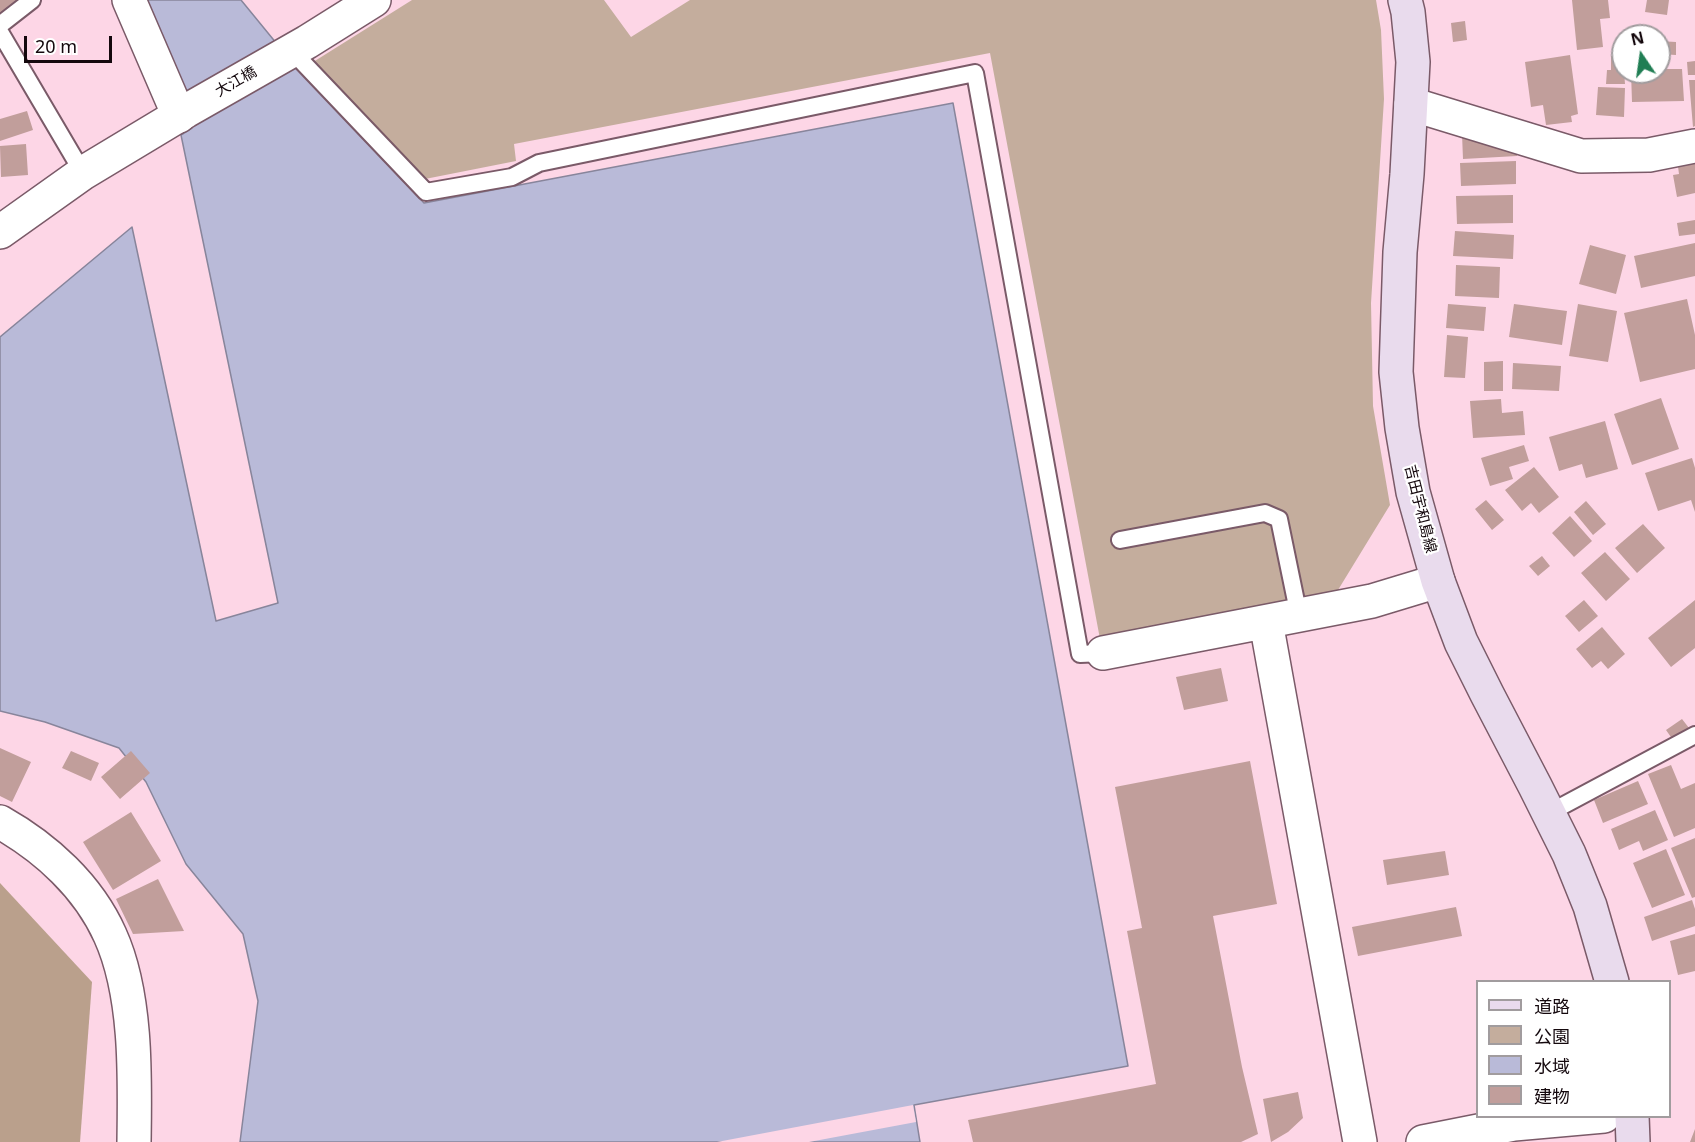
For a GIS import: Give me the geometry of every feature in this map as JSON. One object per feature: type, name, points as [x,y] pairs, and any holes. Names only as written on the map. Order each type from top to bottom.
[{"type":"main road","name":"吉田宇和島線","points":[[1405,0],[1413,62],[1400,262],[1396,372],[1402,428],[1413,492],[1438,581],[1461,642],[1569,854],[1590,906],[1612,980]]},
{"type":"main road","points":[[1632,1118],[1633,1142]]},
{"type":"street","points":[[129,0],[182,113]]},
{"type":"street","name":"大江橋","points":[[0,232],[83,173],[374,0]]},
{"type":"street","points":[[1411,104],[1581,156],[1648,155],[1695,147]]},
{"type":"street","points":[[1103,653],[1372,601],[1438,581]]},
{"type":"street","points":[[1266,622],[1360,1142]]},
{"type":"street","points":[[0,822],[23,835],[57,863],[86,895],[110,935],[123,973],[132,1026],[135,1091],[134,1142]]},
{"type":"street","points":[[1423,1142],[1514,1124],[1582,1118]]},
{"type":"lane","points":[[0,25],[32,0]]},
{"type":"lane","points":[[0,32],[83,173]]},
{"type":"lane","points":[[288,52],[426,192],[512,177],[539,163],[975,73],[1080,654],[1103,653]]},
{"type":"lane","points":[[1120,540],[1265,513],[1279,519],[1299,616]]},
{"type":"lane","points":[[1549,813],[1695,735]]},
{"type":"green space","points":[[412,0],[604,0],[631,37],[690,0],[1376,0],[1381,30],[1384,99],[1371,303],[1373,406],[1390,505],[1338,590],[1100,639],[990,53],[514,144],[516,161],[425,179],[310,64]]},
{"type":"shaded area","points":[[0,883],[92,982],[80,1142],[0,1142]]},
{"type":"water","points":[[147,0],[241,0],[295,66],[424,203],[953,103],[1128,1066],[914,1105],[920,1142],[240,1142],[258,1001],[243,934],[186,864],[146,782],[119,748],[45,722],[0,711],[0,337],[132,227],[216,621],[278,603],[181,135],[192,128],[175,67]]},
{"type":"pier","points":[[913,1105],[916,1122],[809,1142],[717,1142]]},
{"type":"building","points":[[0,0],[19,0],[0,16]]},
{"type":"building","points":[[1572,0],[1608,0],[1610,18],[1600,19],[1603,47],[1577,50]]},
{"type":"building","points":[[1647,0],[1669,0],[1667,15],[1645,12]]},
{"type":"building","points":[[1465,21],[1467,40],[1453,42],[1451,23]]},
{"type":"building","points":[[1671,42],[1676,42],[1676,55],[1671,55]]},
{"type":"building","points":[[1570,55],[1578,114],[1571,116],[1572,122],[1546,125],[1543,105],[1531,107],[1525,62]]},
{"type":"building","points":[[1695,61],[1695,75],[1688,75],[1687,62]]},
{"type":"building","points":[[1671,69],[1682,69],[1684,101],[1632,102],[1631,84],[1671,84]]},
{"type":"building","points":[[1607,70],[1611,70],[1611,84],[1606,84]]},
{"type":"building","points":[[1689,80],[1695,80],[1695,126],[1693,127]]},
{"type":"building","points":[[1598,87],[1625,88],[1624,117],[1596,115]]},
{"type":"building","points":[[27,111],[33,130],[0,141],[0,119]]},
{"type":"building","points":[[1462,134],[1516,146],[1517,156],[1463,159]]},
{"type":"building","points":[[26,144],[28,175],[1,177],[0,146]]},
{"type":"building","points":[[1695,156],[1695,193],[1677,197],[1673,175],[1679,174],[1677,159]]},
{"type":"building","points":[[1516,161],[1516,184],[1461,186],[1460,163]]},
{"type":"building","points":[[1513,195],[1513,223],[1457,224],[1456,196]]},
{"type":"building","points":[[1695,220],[1695,234],[1679,236],[1677,223]]},
{"type":"building","points":[[1455,231],[1514,235],[1513,259],[1453,256]]},
{"type":"building","points":[[1695,243],[1695,276],[1641,288],[1634,256]]},
{"type":"building","points":[[1590,245],[1626,255],[1616,294],[1579,284]]},
{"type":"building","points":[[1456,265],[1500,267],[1499,298],[1455,296]]},
{"type":"building","points":[[1687,299],[1695,335],[1695,369],[1640,382],[1624,313]]},
{"type":"building","points":[[1448,304],[1486,307],[1484,331],[1446,328]]},
{"type":"building","points":[[1514,304],[1567,311],[1562,345],[1509,337]]},
{"type":"building","points":[[1578,304],[1617,311],[1608,362],[1569,356]]},
{"type":"building","points":[[1447,335],[1468,337],[1465,378],[1444,377]]},
{"type":"building","points":[[1503,361],[1503,391],[1484,391],[1484,362]]},
{"type":"building","points":[[1513,363],[1561,366],[1559,391],[1512,389]]},
{"type":"building","points":[[1661,398],[1679,449],[1632,465],[1614,414]]},
{"type":"building","points":[[1501,399],[1502,413],[1523,411],[1525,435],[1473,438],[1470,401]]},
{"type":"building","points":[[1605,421],[1618,469],[1586,478],[1582,464],[1559,471],[1549,437]]},
{"type":"building","points":[[1524,445],[1529,461],[1509,467],[1513,479],[1490,486],[1481,458]]},
{"type":"building","points":[[1692,458],[1695,468],[1695,512],[1691,500],[1658,511],[1645,473]]},
{"type":"building","points":[[1534,467],[1559,497],[1539,513],[1531,503],[1522,511],[1505,490]]},
{"type":"building","points":[[1486,500],[1504,520],[1492,530],[1475,509]]},
{"type":"building","points":[[1586,501],[1606,524],[1593,535],[1574,512]]},
{"type":"building","points":[[1570,516],[1592,541],[1574,557],[1552,533]]},
{"type":"building","points":[[1643,524],[1665,548],[1637,573],[1615,548]]},
{"type":"building","points":[[1605,552],[1630,579],[1606,601],[1581,573]]},
{"type":"building","points":[[1542,556],[1550,566],[1538,576],[1529,566]]},
{"type":"building","points":[[1584,600],[1598,616],[1579,632],[1565,616]]},
{"type":"building","points":[[1695,600],[1695,648],[1671,667],[1648,638]]},
{"type":"building","points":[[1602,627],[1625,654],[1608,669],[1601,661],[1592,668],[1576,649]]},
{"type":"building","points":[[1221,668],[1228,701],[1184,710],[1176,677]]},
{"type":"building","points":[[1682,719],[1689,728],[1673,740],[1666,730]]},
{"type":"building","points":[[0,748],[31,762],[12,802],[0,796]]},
{"type":"building","points":[[71,751],[99,763],[91,781],[62,768]]},
{"type":"building","points":[[131,751],[150,773],[120,799],[101,777]]},
{"type":"building","points":[[1250,761],[1277,904],[1213,916],[1242,1067],[1258,1134],[1241,1142],[973,1142],[968,1120],[1156,1084],[1127,931],[1142,928],[1115,787]]},
{"type":"building","points":[[1671,765],[1681,789],[1695,783],[1695,828],[1674,837],[1648,774]]},
{"type":"building","points":[[1638,781],[1648,804],[1603,823],[1594,800]]},
{"type":"building","points":[[1655,810],[1668,840],[1643,851],[1639,841],[1619,850],[1611,829]]},
{"type":"building","points":[[131,812],[161,861],[113,890],[83,842]]},
{"type":"building","points":[[1695,838],[1695,897],[1692,898],[1671,848]]},
{"type":"building","points":[[1666,849],[1685,895],[1652,908],[1633,863]]},
{"type":"building","points":[[1445,851],[1449,875],[1387,885],[1383,860]]},
{"type":"building","points":[[158,879],[184,931],[133,934],[116,899]]},
{"type":"building","points":[[1692,900],[1695,909],[1695,926],[1652,941],[1644,917]]},
{"type":"building","points":[[1456,907],[1462,936],[1358,956],[1352,927]]},
{"type":"building","points":[[1695,934],[1695,971],[1678,975],[1670,941]]},
{"type":"building","points":[[1298,1092],[1303,1118],[1288,1132],[1271,1142],[1263,1099]]},
{"type":"building","points":[[1695,1129],[1695,1142],[1690,1142]]}]
